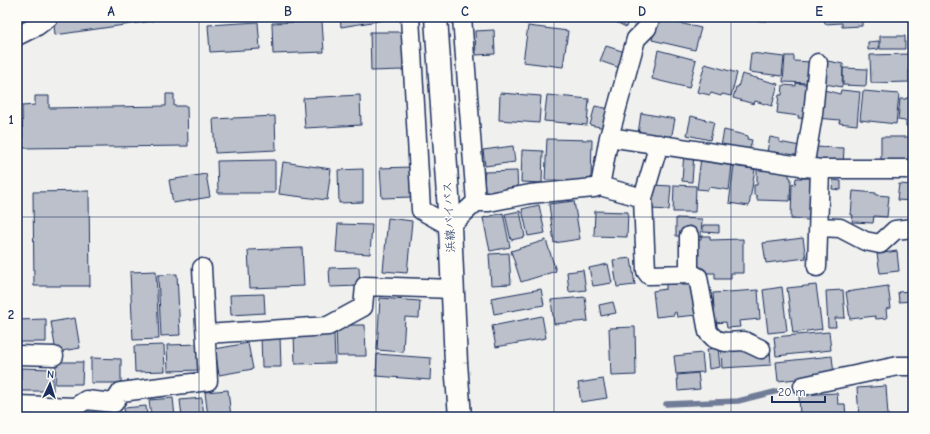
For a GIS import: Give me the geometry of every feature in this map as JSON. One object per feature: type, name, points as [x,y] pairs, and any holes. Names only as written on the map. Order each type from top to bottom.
[{"type":"highway","name":"浜線バイパス","points":[[436,22],[450,226],[460,417]]},
{"type":"street","points":[[17,36],[37,26],[48,17]]},
{"type":"street","points":[[410,17],[421,210],[450,226],[476,202],[489,202],[530,194],[594,188],[600,186],[643,198]]},
{"type":"street","points":[[462,17],[476,202]]},
{"type":"street","points":[[600,186],[609,137],[636,39],[647,28],[651,17]]},
{"type":"street","points":[[817,267],[819,227],[812,168],[813,114],[818,63]]},
{"type":"street","points":[[609,137],[812,168],[913,169]]},
{"type":"street","points":[[659,144],[643,198],[647,274],[697,275],[708,332],[715,339],[725,342],[744,341],[761,349]]},
{"type":"street","points":[[819,227],[840,228],[866,241],[880,244],[895,230],[913,228]]},
{"type":"street","points":[[689,236],[690,274]]},
{"type":"street","points":[[17,405],[75,408],[79,410],[86,400],[114,403],[121,392],[208,382],[202,268]]},
{"type":"street","points":[[206,334],[328,326],[363,307],[366,286],[453,289]]},
{"type":"street","points":[[17,355],[54,356]]},
{"type":"street","points":[[802,386],[898,366],[913,366]]},
{"type":"building","points":[[53,17],[158,17],[152,21],[55,35]]},
{"type":"building","points":[[340,17],[390,17],[390,19],[341,27]]},
{"type":"building","points":[[492,17],[529,17],[528,24],[492,19]]},
{"type":"building","points":[[555,17],[574,17],[573,21]]},
{"type":"building","points":[[606,17],[630,17],[626,27]]},
{"type":"building","points":[[747,17],[766,17],[766,21],[746,20]]},
{"type":"building","points":[[824,17],[862,17],[862,26],[842,27],[842,23],[825,24]]},
{"type":"building","points":[[657,18],[701,28],[695,50],[652,40]]},
{"type":"building","points":[[322,21],[324,52],[273,54],[272,23]]},
{"type":"building","points":[[258,22],[260,49],[210,52],[208,25]]},
{"type":"building","points":[[528,26],[568,31],[563,67],[523,62]]},
{"type":"building","points":[[494,30],[495,54],[476,55],[475,31]]},
{"type":"building","points":[[370,32],[403,32],[403,70],[371,71]]},
{"type":"building","points":[[880,36],[905,36],[905,49],[880,49]]},
{"type":"building","points":[[879,41],[879,49],[868,50],[868,42]]},
{"type":"building","points":[[606,46],[625,52],[620,68],[600,61]]},
{"type":"building","points":[[658,50],[696,60],[689,88],[652,79]]},
{"type":"building","points":[[751,53],[784,57],[782,76],[749,72]]},
{"type":"building","points":[[909,54],[909,82],[871,83],[870,55]]},
{"type":"building","points":[[785,56],[794,56],[794,61],[811,62],[810,83],[783,82]]},
{"type":"building","points":[[823,60],[843,64],[842,87],[820,83]]},
{"type":"building","points":[[705,64],[737,73],[731,96],[722,94],[721,96],[711,93],[710,95],[697,92]]},
{"type":"building","points":[[843,68],[867,69],[866,86],[843,85]]},
{"type":"building","points":[[742,74],[778,84],[772,106],[755,101],[754,104],[733,98]]},
{"type":"building","points":[[796,83],[813,85],[809,119],[777,113],[779,95],[782,95],[783,85],[796,86]]},
{"type":"building","points":[[824,90],[840,94],[841,90],[860,92],[857,125],[839,123],[840,120],[816,118]]},
{"type":"building","points":[[863,91],[899,94],[896,124],[860,120]]},
{"type":"building","points":[[500,93],[541,96],[539,123],[499,120]]},
{"type":"building","points":[[166,94],[174,94],[174,106],[187,106],[188,146],[23,148],[22,106],[35,105],[35,96],[49,96],[49,108],[166,106]]},
{"type":"building","points":[[360,95],[361,125],[305,128],[303,98]]},
{"type":"building","points":[[547,95],[589,99],[587,125],[544,121]]},
{"type":"building","points":[[913,98],[913,126],[906,126],[905,121],[898,120],[900,99]]},
{"type":"building","points":[[595,106],[610,109],[605,128],[590,125]]},
{"type":"building","points":[[641,113],[675,119],[671,139],[638,134]]},
{"type":"building","points":[[275,116],[276,150],[215,153],[213,119]]},
{"type":"building","points":[[691,116],[714,122],[710,140],[687,135]]},
{"type":"building","points":[[724,130],[748,136],[747,139],[752,140],[749,152],[721,146]]},
{"type":"building","points":[[770,137],[780,139],[779,142],[800,146],[797,162],[766,156]]},
{"type":"building","points":[[881,137],[913,137],[913,160],[881,161]]},
{"type":"building","points":[[547,139],[592,140],[591,181],[545,180]]},
{"type":"building","points":[[513,146],[515,162],[485,166],[483,150]]},
{"type":"building","points":[[811,147],[844,148],[843,166],[810,164]]},
{"type":"building","points":[[522,150],[543,151],[542,183],[521,182]]},
{"type":"building","points":[[684,152],[694,153],[692,182],[682,181]]},
{"type":"building","points":[[701,158],[732,165],[729,190],[709,187],[708,190],[697,189]]},
{"type":"building","points":[[275,160],[275,193],[218,193],[217,161]]},
{"type":"building","points":[[283,162],[331,169],[327,200],[279,194]]},
{"type":"building","points":[[734,166],[755,169],[749,206],[729,203]]},
{"type":"building","points":[[757,166],[789,170],[789,177],[791,178],[790,201],[757,200],[757,196],[754,195],[754,185],[757,185]]},
{"type":"building","points":[[411,167],[412,197],[382,198],[380,168]]},
{"type":"building","points":[[363,169],[363,202],[339,203],[338,170]]},
{"type":"building","points":[[517,171],[518,193],[485,193],[484,172]]},
{"type":"building","points":[[206,174],[210,197],[173,203],[169,180]]},
{"type":"building","points":[[796,178],[811,178],[809,220],[791,219],[792,184],[795,185]]},
{"type":"building","points":[[833,180],[841,181],[841,190],[832,189]]},
{"type":"building","points":[[899,184],[913,185],[912,201],[897,200]]},
{"type":"building","points":[[653,185],[671,186],[669,210],[651,209]]},
{"type":"building","points":[[674,185],[696,186],[695,212],[673,212]]},
{"type":"building","points":[[89,191],[90,286],[34,286],[33,192]]},
{"type":"building","points":[[853,191],[889,196],[887,217],[874,216],[873,223],[852,222],[853,215],[851,215]]},
{"type":"building","points":[[574,201],[580,239],[554,243],[549,204]]},
{"type":"building","points":[[539,205],[545,233],[528,236],[522,209]]},
{"type":"building","points":[[520,211],[525,237],[511,240],[505,214]]},
{"type":"building","points":[[595,211],[628,212],[627,237],[594,236]]},
{"type":"building","points":[[503,213],[510,247],[490,251],[483,218]]},
{"type":"building","points":[[388,218],[412,221],[407,273],[383,271]]},
{"type":"building","points":[[676,218],[702,219],[701,237],[676,236]]},
{"type":"building","points":[[338,224],[372,225],[370,254],[336,252]]},
{"type":"building","points":[[703,225],[719,225],[719,233],[703,232]]},
{"type":"building","points":[[701,236],[710,236],[710,240],[743,239],[743,273],[731,273],[731,279],[715,279],[715,273],[694,273],[693,240],[701,240]]},
{"type":"building","points":[[803,238],[806,258],[766,263],[763,243]]},
{"type":"building","points":[[546,240],[556,271],[521,282],[511,251]]},
{"type":"building","points":[[909,244],[913,244],[913,266],[910,266]]},
{"type":"building","points":[[302,248],[304,286],[250,288],[248,250]]},
{"type":"building","points":[[897,251],[899,271],[880,273],[877,254]]},
{"type":"building","points":[[509,253],[511,284],[491,285],[489,254]]},
{"type":"building","points":[[631,258],[635,285],[617,287],[613,260]]},
{"type":"building","points":[[608,264],[612,283],[593,286],[589,268]]},
{"type":"building","points":[[359,267],[360,286],[330,287],[329,268]]},
{"type":"building","points":[[583,270],[586,290],[569,292],[567,272]]},
{"type":"building","points":[[156,271],[159,339],[133,340],[130,272]]},
{"type":"building","points":[[177,274],[180,335],[161,336],[158,275]]},
{"type":"building","points":[[911,281],[913,281],[913,299]]},
{"type":"building","points":[[681,283],[681,285],[694,285],[697,315],[677,317],[676,312],[674,315],[656,317],[653,291],[666,289],[666,284]]},
{"type":"building","points":[[816,285],[822,329],[793,333],[787,288]]},
{"type":"building","points":[[888,286],[891,308],[886,309],[887,318],[876,319],[875,316],[850,319],[846,292]]},
{"type":"building","points":[[782,287],[787,331],[768,333],[763,290]]},
{"type":"building","points":[[541,289],[544,305],[494,314],[491,298]]},
{"type":"building","points":[[758,290],[760,319],[739,321],[740,327],[727,328],[726,322],[715,323],[713,293]]},
{"type":"building","points":[[843,290],[845,318],[835,318],[836,327],[828,327],[826,291]]},
{"type":"building","points":[[911,291],[912,301],[899,302],[898,292]]},
{"type":"building","points":[[264,294],[265,313],[231,315],[230,295]]},
{"type":"building","points":[[585,297],[588,321],[554,324],[551,300]]},
{"type":"building","points":[[380,298],[420,301],[419,318],[405,317],[403,352],[377,350]]},
{"type":"building","points":[[613,302],[616,313],[601,316],[599,305]]},
{"type":"building","points":[[542,316],[546,338],[496,347],[492,326]]},
{"type":"building","points":[[75,318],[80,348],[56,352],[51,322]]},
{"type":"building","points":[[46,319],[46,342],[17,342],[17,320]]},
{"type":"building","points":[[336,325],[365,325],[366,356],[337,356]]},
{"type":"building","points":[[635,327],[636,375],[611,376],[609,328]]},
{"type":"building","points":[[829,332],[831,350],[776,356],[774,337]]},
{"type":"building","points":[[334,333],[335,363],[295,364],[294,334]]},
{"type":"building","points":[[261,336],[280,336],[281,367],[262,367]]},
{"type":"building","points":[[248,343],[253,369],[219,375],[215,349]]},
{"type":"building","points":[[200,344],[201,370],[168,371],[167,345]]},
{"type":"building","points":[[164,345],[165,371],[135,372],[134,346]]},
{"type":"building","points":[[718,348],[720,367],[709,369],[707,349]]},
{"type":"building","points":[[770,348],[771,365],[722,368],[721,351]]},
{"type":"building","points":[[702,353],[704,372],[676,374],[674,356]]},
{"type":"building","points":[[377,354],[431,358],[430,380],[376,376]]},
{"type":"building","points":[[832,356],[834,375],[778,381],[776,362]]},
{"type":"building","points":[[91,358],[121,359],[121,383],[91,383]]},
{"type":"building","points":[[56,362],[83,362],[82,384],[55,384]]},
{"type":"building","points":[[21,368],[53,369],[53,391],[21,391]]},
{"type":"building","points":[[698,373],[700,389],[678,391],[677,375]]},
{"type":"building","points":[[603,379],[607,398],[581,402],[578,383]]},
{"type":"building","points":[[886,386],[888,416],[859,417],[857,388]]},
{"type":"building","points":[[228,390],[231,417],[208,417],[205,392]]},
{"type":"building","points":[[837,393],[838,404],[845,404],[846,417],[800,417],[799,395]]},
{"type":"building","points":[[173,398],[175,417],[151,417],[149,400]]},
{"type":"building","points":[[202,398],[204,417],[182,417],[180,400]]},
{"type":"building","points":[[146,406],[147,417],[125,417],[124,408]]},
{"type":"building","points":[[84,407],[114,408],[114,417],[83,417]]},
{"type":"building","points":[[17,415],[73,416],[73,417],[17,417]]},
{"type":"waterway","points":[[666,404],[738,401],[778,391]]}]
